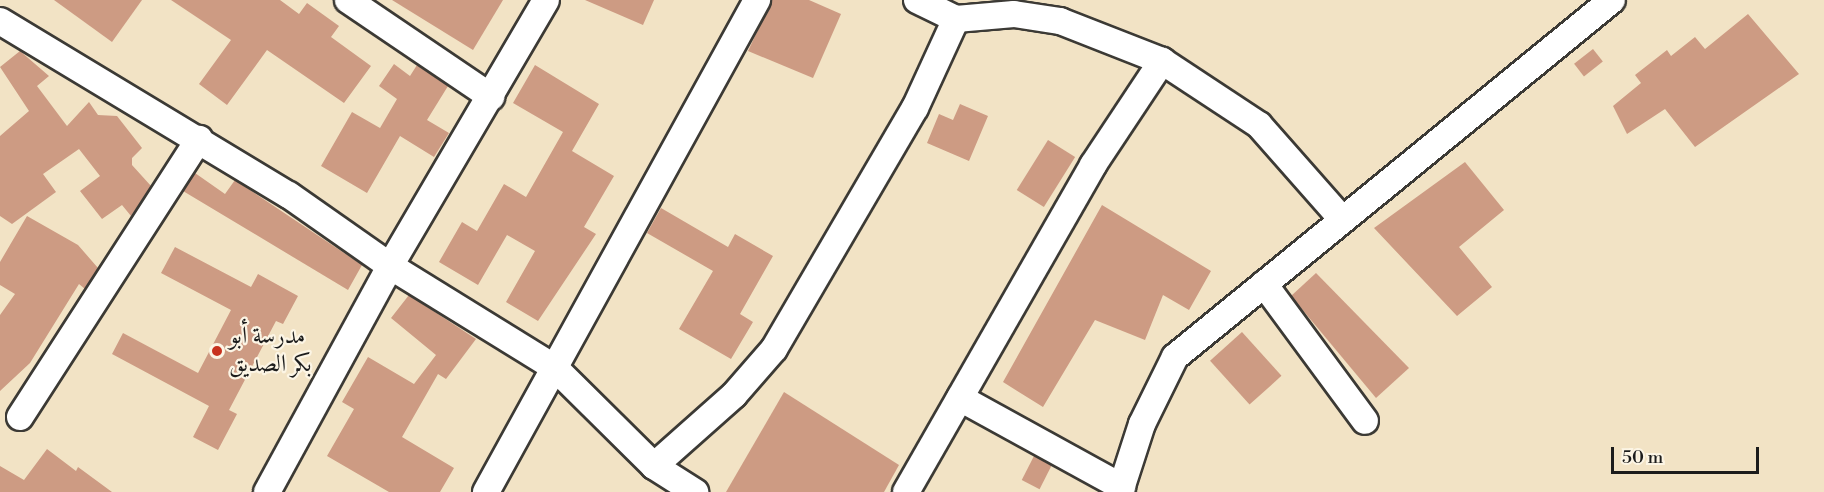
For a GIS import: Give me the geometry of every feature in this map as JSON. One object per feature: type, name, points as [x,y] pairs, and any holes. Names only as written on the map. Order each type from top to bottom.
[{"type":"street","points":[[348,0],[491,97]]},
{"type":"street","points":[[267,492],[390,266],[546,0]]},
{"type":"street","points":[[486,492],[757,0]]},
{"type":"street","points":[[917,0],[956,19],[1014,14],[1060,21],[1162,61],[1259,125],[1342,219]]},
{"type":"street","points":[[960,398],[1121,489],[1142,424],[1175,357],[1612,0]]},
{"type":"street","points":[[654,466],[734,395],[774,349],[915,108],[956,19]]},
{"type":"street","points":[[0,21],[199,140],[390,266],[555,368],[654,466],[695,492]]},
{"type":"street","points":[[906,492],[1093,165],[1162,61]]},
{"type":"street","points":[[20,417],[199,140]]},
{"type":"street","points":[[1264,284],[1365,421]]},
{"type":"building","points":[[54,0],[142,0],[112,42]]},
{"type":"building","points":[[171,0],[280,0],[299,14],[307,3],[339,26],[331,37],[371,66],[344,103],[267,50],[227,105],[199,84],[231,40]]},
{"type":"building","points":[[392,0],[503,0],[473,50]]},
{"type":"building","points":[[585,0],[654,0],[643,25]]},
{"type":"building","points":[[772,0],[809,0],[841,14],[813,78],[748,51]]},
{"type":"building","points":[[1748,14],[1799,74],[1695,147],[1665,109],[1627,134],[1613,106],[1641,83],[1635,75],[1667,50],[1671,56],[1695,37],[1705,49]]},
{"type":"building","points":[[1593,49],[1603,62],[1584,76],[1574,64]]},
{"type":"building","points":[[20,51],[49,76],[37,86],[67,126],[89,102],[98,115],[117,116],[142,148],[132,158],[132,165],[151,186],[131,216],[122,205],[102,219],[80,191],[100,176],[79,149],[43,174],[56,192],[12,224],[0,216],[0,136],[29,111],[0,67]]},
{"type":"building","points":[[394,64],[410,76],[417,65],[448,86],[427,120],[449,133],[434,157],[400,136],[367,193],[321,166],[352,112],[380,128],[397,99],[379,86]]},
{"type":"building","points":[[535,65],[599,104],[572,151],[614,176],[584,227],[596,234],[538,321],[506,302],[535,251],[507,235],[478,285],[439,262],[462,222],[477,231],[504,184],[526,197],[563,132],[513,103]]},
{"type":"building","points":[[960,104],[988,116],[969,161],[927,143],[939,114],[953,120]]},
{"type":"building","points":[[1048,140],[1075,157],[1044,207],[1017,190]]},
{"type":"building","points":[[1465,162],[1504,210],[1459,247],[1492,287],[1457,316],[1374,228]]},
{"type":"building","points":[[195,173],[225,194],[235,180],[362,265],[348,290],[183,191]]},
{"type":"building","points":[[1102,205],[1211,271],[1189,310],[1163,295],[1145,340],[1095,320],[1043,407],[1003,382]]},
{"type":"building","points":[[661,208],[728,247],[735,234],[773,256],[740,314],[753,322],[731,359],[679,329],[713,271],[647,233]]},
{"type":"building","points":[[27,216],[78,245],[98,268],[85,289],[79,284],[30,363],[0,391],[0,315],[15,294],[0,285],[0,262]]},
{"type":"building","points":[[175,247],[251,287],[258,274],[298,296],[283,324],[276,321],[229,410],[237,414],[218,450],[193,437],[209,406],[112,354],[123,333],[198,373],[231,310],[161,273]]},
{"type":"building","points":[[1316,273],[1409,368],[1376,398],[1291,296]]},
{"type":"building","points":[[409,295],[476,339],[446,379],[438,374],[402,437],[454,468],[440,492],[389,492],[327,456],[354,409],[342,402],[368,357],[414,384],[436,355],[391,318]]},
{"type":"building","points":[[1242,332],[1281,376],[1250,405],[1210,361]]},
{"type":"building","points":[[784,392],[899,465],[884,492],[726,492]]},
{"type":"building","points":[[47,449],[76,471],[78,467],[112,492],[0,492],[0,466],[24,480]]},
{"type":"building","points":[[1034,456],[1052,465],[1040,489],[1022,480]]},
{"type":"place","name":"مدرسة أبو بكر الصديق","points":[[217,351]]}]
